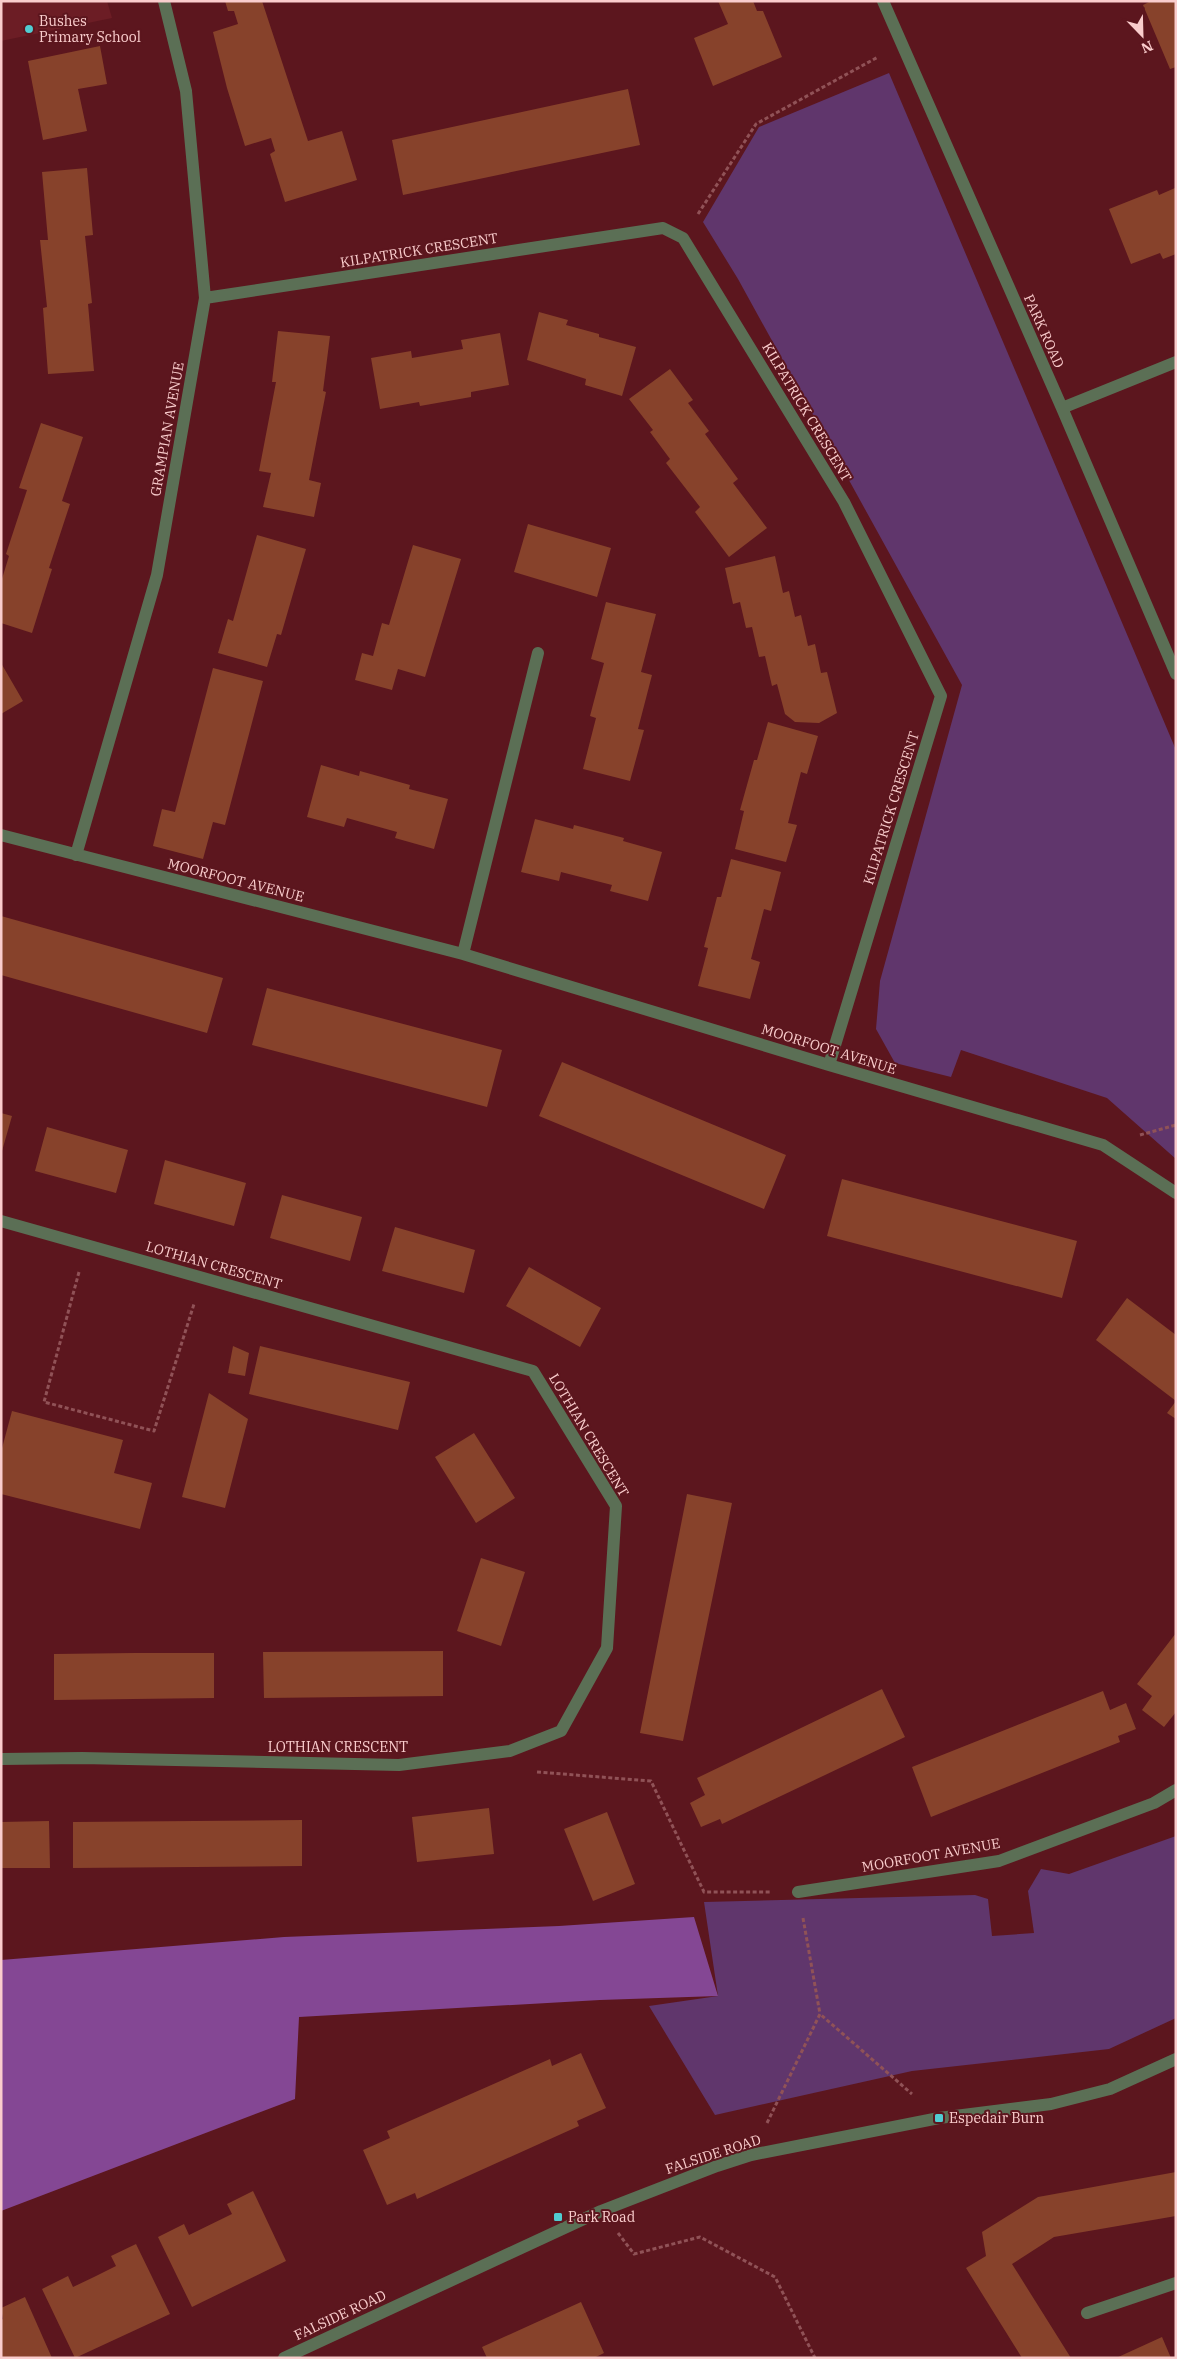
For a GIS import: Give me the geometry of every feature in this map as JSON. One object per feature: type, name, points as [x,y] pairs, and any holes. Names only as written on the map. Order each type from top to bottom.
[{"type":"street","name":"GRAMPIAN AVENUE","points":[[76,854],[157,575],[205,298],[186,92],[164,1]]},
{"type":"street","name":"PARK ROAD","points":[[883,1],[1062,408],[1176,674]]},
{"type":"street","name":"KILPATRICK CRESCENT","points":[[205,298],[663,228],[683,238],[844,502],[941,696],[829,1065]]},
{"type":"street","points":[[1062,408],[1176,362]]},
{"type":"street","points":[[463,954],[538,653]]},
{"type":"street","name":"MOORFOOT AVENUE","points":[[1,835],[463,954],[829,1065],[1103,1145],[1176,1193]]},
{"type":"street","name":"LOTHIAN CRESCENT","points":[[1,1220],[533,1371],[616,1506],[606,1648],[561,1731],[510,1752],[399,1765],[82,1758],[1,1759]]},
{"type":"street","name":"MOORFOOT AVENUE","points":[[798,1892],[999,1862],[1154,1804],[1176,1790]]},
{"type":"street","name":"FALSIDE ROAD","points":[[284,2358],[601,2210],[717,2166],[750,2155],[939,2118],[1051,2104],[1110,2089],[1176,2059]]},
{"type":"street","points":[[1087,2313],[1176,2283]]},
{"type":"path","points":[[683,238],[756,124],[901,45]]},
{"type":"path","points":[[86,1245],[44,1402],[154,1431],[203,1278]]},
{"type":"path","points":[[510,1752],[530,1772],[651,1781],[704,1892],[798,1892],[820,2014],[750,2155]]},
{"type":"path","points":[[820,2014],[939,2118]]},
{"type":"path","points":[[634,2254],[700,2237],[775,2277],[815,2358]]},
{"type":"shaded area","name":"Bushes Primary School","points":[[1,1],[107,1],[112,18],[1,41]]},
{"type":"shaded area","points":[[889,73],[1176,750],[1176,1159],[1107,1098],[961,1050],[951,1077],[895,1063],[876,1029],[880,981],[962,685],[738,279],[703,222],[759,127]]},
{"type":"shaded area","points":[[1176,1836],[1176,2018],[1109,2049],[912,2071],[715,2115],[649,2006],[718,1996],[704,1902],[975,1895],[988,1899],[992,1936],[1034,1933],[1028,1891],[1041,1869],[1069,1874]]},
{"type":"shaded area","points":[[694,1917],[718,1996],[600,2000],[299,2017],[295,2099],[1,2211],[1,1960],[284,1937],[559,1926]]},
{"type":"building","points":[[225,1],[262,1],[308,141],[342,131],[357,180],[285,202],[270,154],[275,151],[271,138],[245,146],[227,88],[213,32],[238,24],[234,11],[228,11]]},
{"type":"building","points":[[718,1],[753,1],[757,11],[763,11],[782,57],[713,86],[694,38],[728,24]]},
{"type":"building","points":[[1151,1],[1176,1],[1176,67],[1170,69],[1143,5]]},
{"type":"building","points":[[100,46],[107,84],[78,89],[87,131],[43,140],[28,61]]},
{"type":"building","points":[[628,89],[640,145],[403,195],[392,140]]},
{"type":"building","points":[[87,168],[93,235],[85,236],[92,303],[88,304],[94,371],[48,374],[43,308],[47,307],[40,240],[48,240],[42,172]]},
{"type":"building","points":[[1175,188],[1176,254],[1163,259],[1160,253],[1131,264],[1109,209],[1157,190],[1159,195]]},
{"type":"building","points":[[539,312],[568,320],[566,325],[599,334],[599,337],[636,347],[622,396],[585,385],[586,379],[527,360]]},
{"type":"building","points":[[278,331],[330,336],[323,391],[326,392],[309,480],[321,483],[314,517],[263,507],[271,473],[259,471],[276,382],[272,382]]},
{"type":"building","points":[[500,333],[509,385],[471,392],[471,397],[420,406],[419,402],[380,409],[371,358],[411,351],[412,358],[463,349],[461,340]]},
{"type":"building","points":[[670,369],[693,400],[688,403],[709,431],[705,434],[738,479],[733,483],[767,528],[729,557],[695,512],[700,507],[666,463],[670,459],[650,432],[653,430],[629,399]]},
{"type":"building","points":[[41,423],[83,437],[62,501],[70,504],[49,568],[52,569],[32,633],[1,623],[1,582],[9,556],[6,554],[27,490],[19,488]]},
{"type":"building","points":[[528,524],[611,548],[597,597],[514,572]]},
{"type":"building","points":[[257,535],[306,549],[281,635],[277,634],[267,667],[218,653],[228,619],[233,621]]},
{"type":"building","points":[[413,545],[461,559],[425,677],[398,669],[392,690],[355,680],[362,653],[373,656],[382,623],[389,625]]},
{"type":"building","points":[[775,556],[783,593],[789,591],[795,617],[801,615],[808,646],[815,644],[821,673],[827,672],[837,713],[819,723],[795,722],[785,714],[777,684],[772,686],[765,656],[759,657],[752,627],[746,628],[740,602],[733,604],[725,568]]},
{"type":"building","points":[[606,602],[656,614],[641,672],[652,675],[638,729],[644,730],[630,781],[583,769],[596,718],[590,716],[604,663],[591,659]]},
{"type":"building","points":[[1,663],[23,701],[1,714]]},
{"type":"building","points":[[213,668],[263,681],[225,825],[213,822],[203,859],[153,846],[162,809],[175,812]]},
{"type":"building","points":[[768,722],[818,736],[807,774],[801,772],[788,823],[797,825],[786,862],[735,849],[744,811],[740,810],[754,760],[757,760]]},
{"type":"building","points":[[321,765],[359,776],[360,771],[410,785],[409,789],[448,799],[434,849],[395,838],[397,832],[347,818],[344,827],[307,817]]},
{"type":"building","points":[[535,819],[573,829],[574,825],[624,838],[623,841],[662,852],[648,901],[610,891],[612,885],[561,872],[559,881],[521,872]]},
{"type":"building","points":[[731,859],[781,872],[771,911],[764,909],[751,959],[760,962],[750,999],[698,986],[708,948],[704,947],[717,897],[721,897]]},
{"type":"building","points":[[1,916],[223,978],[207,1033],[1,975]]},
{"type":"building","points":[[267,988],[502,1050],[487,1107],[252,1045]]},
{"type":"building","points":[[562,1062],[786,1155],[764,1209],[539,1116]]},
{"type":"building","points":[[1,1113],[12,1116],[2,1151],[1,1151]]},
{"type":"building","points":[[47,1127],[128,1150],[116,1193],[35,1171]]},
{"type":"building","points":[[165,1160],[246,1183],[234,1226],[154,1204]]},
{"type":"building","points":[[842,1179],[1077,1241],[1062,1298],[827,1236]]},
{"type":"building","points":[[282,1195],[362,1217],[350,1261],[270,1238]]},
{"type":"building","points":[[395,1227],[475,1250],[464,1293],[382,1271]]},
{"type":"building","points":[[529,1267],[601,1308],[580,1347],[506,1306]]},
{"type":"building","points":[[1127,1298],[1176,1335],[1176,1401],[1096,1340]]},
{"type":"building","points":[[233,1346],[249,1353],[245,1376],[228,1373]]},
{"type":"building","points":[[260,1346],[410,1382],[398,1430],[249,1394]]},
{"type":"building","points":[[209,1393],[248,1419],[225,1508],[182,1497]]},
{"type":"building","points":[[1176,1401],[1176,1419],[1167,1413]]},
{"type":"building","points":[[12,1411],[123,1440],[114,1473],[152,1483],[140,1529],[1,1494],[1,1452]]},
{"type":"building","points":[[474,1433],[515,1498],[476,1523],[435,1457]]},
{"type":"building","points":[[687,1494],[732,1503],[683,1741],[640,1733]]},
{"type":"building","points":[[481,1558],[525,1572],[501,1646],[457,1631]]},
{"type":"building","points":[[1176,1633],[1176,1712],[1164,1727],[1142,1710],[1152,1696],[1137,1684]]},
{"type":"building","points":[[443,1651],[443,1696],[264,1698],[263,1652]]},
{"type":"building","points":[[214,1653],[214,1698],[54,1700],[54,1654]]},
{"type":"building","points":[[882,1689],[905,1737],[722,1824],[720,1819],[701,1827],[690,1803],[705,1795],[697,1778]]},
{"type":"building","points":[[1103,1691],[1110,1710],[1126,1703],[1136,1729],[1118,1736],[1120,1742],[931,1817],[912,1767]]},
{"type":"building","points":[[489,1808],[494,1854],[417,1862],[412,1817]]},
{"type":"building","points":[[607,1812],[635,1884],[593,1901],[564,1829]]},
{"type":"building","points":[[302,1820],[302,1866],[73,1868],[73,1822]]},
{"type":"building","points":[[49,1821],[50,1868],[1,1868],[1,1822]]},
{"type":"building","points":[[581,2053],[606,2108],[577,2121],[579,2126],[417,2199],[415,2193],[387,2205],[363,2150],[390,2138],[387,2131],[550,2059],[552,2066]]},
{"type":"building","points":[[1176,2172],[1176,2216],[1054,2237],[1012,2264],[1071,2358],[1022,2358],[966,2268],[986,2256],[982,2232],[1038,2197]]},
{"type":"building","points":[[253,2191],[286,2261],[192,2307],[158,2237],[184,2224],[189,2235],[232,2214],[227,2204]]},
{"type":"building","points":[[136,2244],[170,2314],[75,2358],[42,2289],[68,2276],[73,2287],[94,2277],[116,2266],[111,2256]]},
{"type":"building","points":[[25,2297],[52,2358],[1,2358],[1,2320],[3,2319],[1,2308]]},
{"type":"building","points":[[581,2302],[604,2353],[594,2358],[487,2358],[482,2347]]},
{"type":"building","points":[[1162,2337],[1171,2358],[1116,2358]]},
{"type":"place","name":"Bushes Primary School","points":[[29,29]]},
{"type":"place","name":"Espedair Burn","points":[[939,2118]]},
{"type":"place","name":"Park Road","points":[[558,2217]]}]
